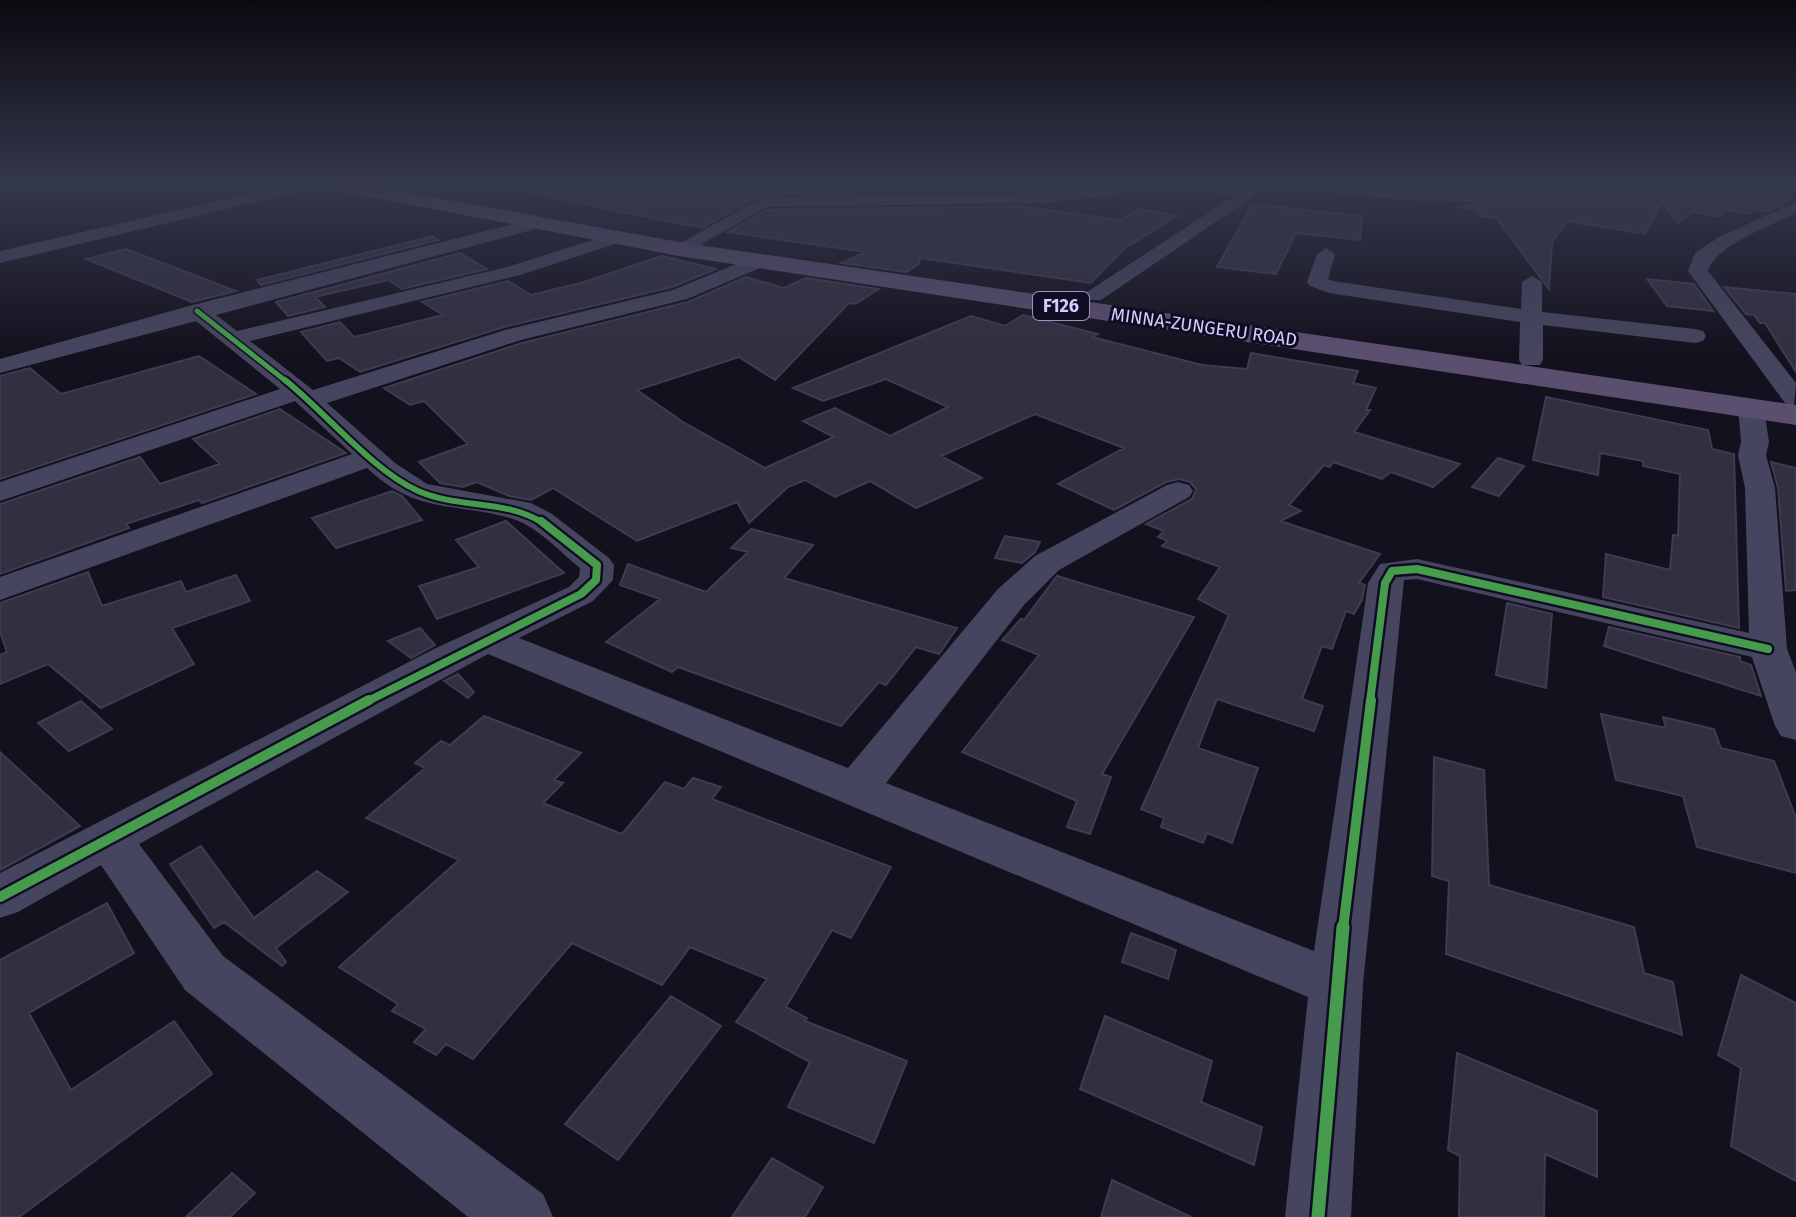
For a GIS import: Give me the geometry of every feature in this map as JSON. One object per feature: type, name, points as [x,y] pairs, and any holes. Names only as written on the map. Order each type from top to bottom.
[{"type":"main road","name":"MINNA-ZUNGERU ROAD","points":[[646,240],[1094,296],[1531,360],[1795,404]]},
{"type":"main road","name":"MINNA-ZUNGERU ROAD","points":[[668,240],[760,261],[1751,408],[1795,404]]},
{"type":"street","points":[[3,240],[35,248]]},
{"type":"street","points":[[0,257],[71,240]]},
{"type":"street","points":[[0,366],[472,240]]},
{"type":"street","points":[[232,339],[513,271],[609,240]]},
{"type":"street","points":[[688,244],[696,240]]},
{"type":"street","points":[[1094,296],[1177,240]]},
{"type":"street","points":[[1728,240],[1702,257],[1698,271],[1795,404]]},
{"type":"street","points":[[1326,254],[1317,282],[1319,284],[1532,317],[1695,336]]},
{"type":"street","points":[[0,492],[304,396],[513,335],[680,295],[760,261]]},
{"type":"street","points":[[1531,360],[1532,282]]},
{"type":"street","points":[[0,897],[486,639],[581,594],[596,580],[597,565],[541,521],[520,510],[436,497],[416,490],[371,457],[304,396],[197,311]]},
{"type":"street","points":[[1751,408],[1755,442],[1752,455],[1760,488],[1768,649],[1796,726]]},
{"type":"street","points":[[0,589],[371,457]]},
{"type":"street","points":[[856,789],[1011,597],[1031,577],[1047,563],[1178,491]]},
{"type":"street","points":[[1318,1217],[1336,984],[1385,583],[1392,571],[1417,569],[1768,649]]},
{"type":"street","points":[[486,639],[1336,984]]},
{"type":"street","points":[[109,839],[204,973],[520,1217]]},
{"type":"building","points":[[417,240],[438,240],[261,285],[257,280]]},
{"type":"building","points":[[782,240],[1138,240],[1125,248],[1091,283],[920,258],[919,264],[906,272],[841,263],[866,252]]},
{"type":"building","points":[[1232,240],[1293,240],[1276,274],[1217,267]]},
{"type":"building","points":[[1512,240],[1554,240],[1549,289]]},
{"type":"building","points":[[126,249],[236,291],[192,302],[86,259]]},
{"type":"building","points":[[460,253],[487,269],[402,289],[388,280],[315,297],[325,307],[288,316],[276,302]]},
{"type":"building","points":[[662,256],[716,269],[672,287],[504,327],[360,372],[339,358],[327,361],[301,332],[340,322],[354,337],[443,315],[422,302],[508,281],[531,295],[584,282]]},
{"type":"building","points":[[746,277],[784,288],[806,278],[879,289],[855,304],[849,303],[775,380],[739,357],[637,390],[683,422],[765,468],[834,437],[803,421],[835,408],[890,436],[948,407],[886,379],[823,401],[793,388],[971,316],[1005,326],[1023,315],[1098,334],[1092,337],[1202,365],[1247,369],[1251,353],[1358,371],[1353,383],[1376,388],[1366,410],[1370,410],[1354,432],[1460,464],[1433,487],[1391,472],[1382,479],[1333,462],[1330,467],[1324,465],[1289,505],[1301,511],[1280,521],[1380,554],[1359,583],[1365,585],[1362,600],[1354,614],[1346,611],[1332,649],[1322,646],[1302,699],[1323,706],[1314,731],[1217,699],[1198,748],[1258,768],[1232,843],[1207,833],[1203,843],[1161,827],[1164,818],[1141,809],[1229,615],[1198,599],[1220,567],[1162,546],[1168,541],[1158,537],[1164,531],[1146,524],[1192,499],[1196,489],[1190,482],[1179,479],[1166,482],[1114,510],[1058,484],[1124,448],[1035,414],[941,456],[982,478],[916,508],[870,481],[835,497],[805,480],[788,487],[749,523],[737,502],[637,541],[553,488],[531,500],[509,496],[477,482],[463,487],[440,483],[419,462],[468,444],[424,401],[410,405],[384,388],[522,343],[688,302]]},
{"type":"building","points":[[1647,279],[1694,284],[1713,311],[1667,306]]},
{"type":"building","points":[[1724,287],[1796,294],[1796,372],[1765,323],[1760,323],[1754,315],[1746,314]]},
{"type":"building","points":[[199,356],[256,394],[0,479],[0,376],[30,368],[61,394]]},
{"type":"building","points":[[1546,397],[1708,430],[1712,449],[1734,454],[1739,628],[1603,597],[1606,554],[1670,570],[1673,535],[1678,536],[1680,474],[1643,466],[1643,461],[1600,453],[1598,475],[1533,460]]},
{"type":"building","points":[[280,409],[346,453],[202,503],[199,500],[126,524],[129,528],[0,574],[0,504],[140,457],[160,484],[220,464],[193,439]]},
{"type":"building","points":[[1498,458],[1524,466],[1499,496],[1472,487]]},
{"type":"building","points":[[1771,462],[1796,468],[1796,590],[1786,591],[1778,488]]},
{"type":"building","points":[[392,491],[402,496],[422,520],[336,548],[312,518]]},
{"type":"building","points":[[506,521],[564,573],[437,619],[419,586],[479,567],[456,540]]},
{"type":"building","points":[[751,529],[813,545],[784,578],[957,628],[939,654],[916,647],[886,685],[879,682],[841,726],[678,667],[672,672],[606,642],[660,599],[620,585],[628,564],[706,592],[748,552],[731,548]]},
{"type":"building","points":[[1005,536],[1040,542],[1035,552],[1022,563],[995,558]]},
{"type":"building","points":[[88,572],[102,606],[181,581],[186,592],[236,575],[250,601],[172,628],[194,664],[101,708],[48,664],[0,684],[0,655],[7,652],[0,632],[0,603]]},
{"type":"building","points":[[1057,576],[1194,617],[1102,774],[1111,777],[1090,834],[1067,827],[1077,801],[962,752],[1039,655],[1002,640],[1021,619],[1024,620]]},
{"type":"building","points":[[1507,603],[1552,614],[1546,688],[1496,675]]},
{"type":"building","points":[[1609,627],[1740,657],[1740,661],[1751,665],[1761,696],[1604,646]]},
{"type":"building","points":[[420,628],[435,645],[411,658],[388,641]]},
{"type":"building","points":[[458,674],[474,692],[468,698],[444,681]]},
{"type":"building","points":[[81,701],[112,729],[69,751],[38,723]]},
{"type":"building","points":[[1601,714],[1666,728],[1663,717],[1714,729],[1721,748],[1774,761],[1796,818],[1796,873],[1697,847],[1683,796],[1616,780]]},
{"type":"building","points":[[484,716],[581,753],[554,780],[563,783],[543,803],[622,834],[665,782],[684,789],[693,778],[721,787],[712,799],[891,867],[851,938],[832,930],[786,1007],[807,1018],[805,1021],[907,1061],[874,1143],[788,1107],[810,1062],[736,1022],[767,979],[690,947],[662,985],[572,943],[473,1059],[446,1044],[436,1055],[414,1042],[426,1029],[392,1011],[398,1004],[339,967],[459,860],[366,818],[425,768],[415,763],[441,741],[450,745]]},
{"type":"building","points":[[0,752],[80,826],[0,870]]},
{"type":"building","points":[[1434,757],[1484,770],[1489,885],[1634,927],[1644,973],[1673,982],[1682,1035],[1446,954],[1449,881],[1432,876]]},
{"type":"building","points":[[201,846],[254,918],[317,871],[348,892],[276,948],[286,962],[282,966],[224,922],[214,928],[170,864]]},
{"type":"building","points":[[107,903],[134,953],[29,1013],[71,1090],[174,1021],[212,1074],[19,1217],[0,1217],[0,960]]},
{"type":"building","points":[[1131,933],[1176,950],[1168,979],[1122,962]]},
{"type":"building","points":[[1741,975],[1796,1003],[1796,1181],[1731,1146],[1741,1068],[1718,1055]]},
{"type":"building","points":[[671,996],[721,1026],[618,1160],[565,1124]]},
{"type":"building","points":[[1105,1016],[1212,1061],[1201,1102],[1262,1127],[1254,1165],[1080,1089]]},
{"type":"building","points":[[1457,1053],[1597,1111],[1597,1177],[1545,1154],[1544,1217],[1459,1217],[1460,1156],[1448,1150]]},
{"type":"building","points":[[772,1158],[823,1187],[805,1217],[732,1217]]},
{"type":"building","points":[[232,1173],[255,1193],[230,1217],[186,1217]]},
{"type":"building","points":[[1112,1180],[1191,1217],[1101,1217]]},
{"type":"cycle path","points":[[0,897],[448,658],[581,594],[596,580],[597,565],[541,521],[520,510],[436,497],[416,490],[385,469],[299,391],[197,311]]},
{"type":"cycle path","points":[[1318,1217],[1336,984],[1385,583],[1392,571],[1417,569],[1768,649]]}]
